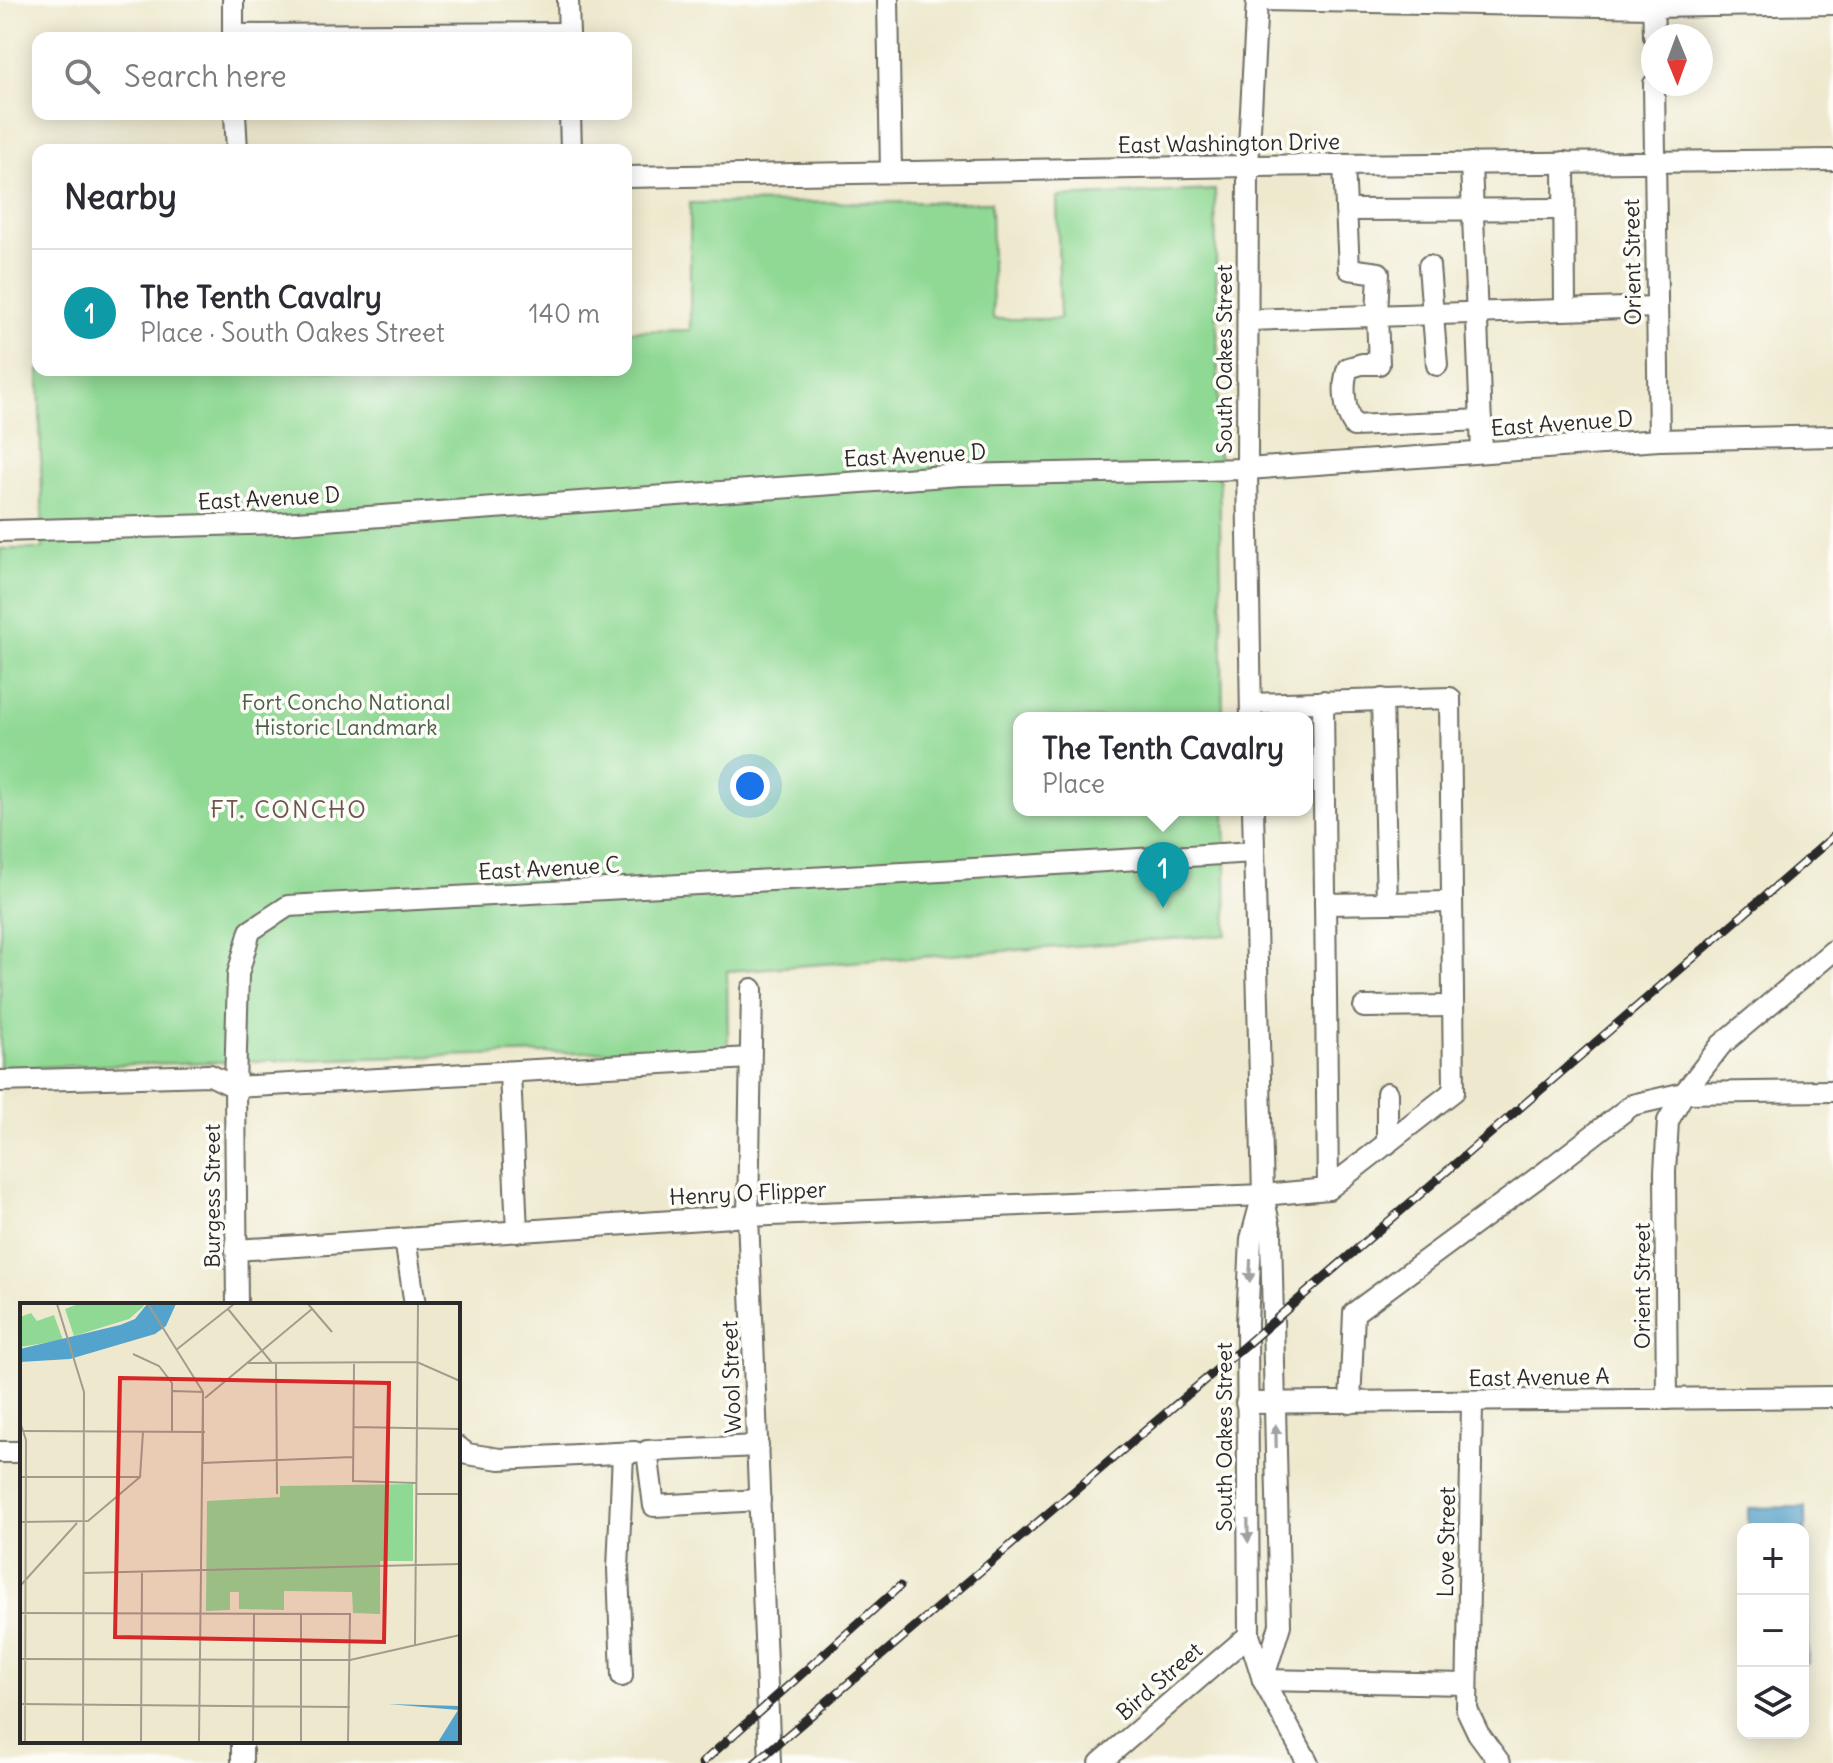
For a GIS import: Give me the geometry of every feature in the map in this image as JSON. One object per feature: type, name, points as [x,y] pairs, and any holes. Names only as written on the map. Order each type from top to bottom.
[{"type":"street","points":[[233,0],[233,32]]},
{"type":"street","points":[[568,0],[569,32]]},
{"type":"street","points":[[888,0],[891,172]]},
{"type":"street","points":[[1257,0],[1833,4]]},
{"type":"street","name":"South Oakes Street","points":[[1251,711],[1247,469],[1248,166],[1257,0]]},
{"type":"street","points":[[1653,3],[1654,24]]},
{"type":"street","name":"Orient Street","points":[[1654,96],[1659,440]]},
{"type":"street","points":[[235,120],[237,144]]},
{"type":"street","points":[[570,120],[571,144]]},
{"type":"street","name":"East Washington Drive","points":[[632,177],[1833,160]]},
{"type":"street","points":[[1564,162],[1565,309]]},
{"type":"street","points":[[1471,163],[1482,452]]},
{"type":"street","points":[[1344,165],[1349,269],[1379,273],[1379,364],[1348,368],[1345,376],[1346,409],[1354,426],[1355,461]]},
{"type":"street","points":[[1346,210],[1564,209]]},
{"type":"street","points":[[1429,266],[1437,365]]},
{"type":"street","points":[[1248,320],[1657,307]]},
{"type":"street","points":[[1354,426],[1481,420]]},
{"type":"street","points":[[1833,436],[1833,455]]},
{"type":"street","name":"East Avenue D","points":[[0,531],[283,523],[960,475],[1247,469],[1659,440],[1833,436]]},
{"type":"street","points":[[1251,711],[1323,701],[1450,698],[1454,1091],[1328,1189]]},
{"type":"street","points":[[1382,699],[1387,903]]},
{"type":"street","points":[[1323,701],[1328,1189]]},
{"type":"street","name":"South Oakes Street","points":[[1253,816],[1263,1195],[1271,1233],[1280,1625],[1263,1680]]},
{"type":"street","name":"East Avenue C","points":[[235,1087],[238,974],[250,931],[288,906],[1254,852]]},
{"type":"street","points":[[1325,904],[1451,902]]},
{"type":"street","name":"Orient Street","points":[[1667,1399],[1665,1172],[1668,1121],[1684,1093],[1721,1045],[1833,951]]},
{"type":"street","name":"Wool Street","points":[[752,989],[748,1216],[770,1763]]},
{"type":"street","points":[[1364,1007],[1453,1006]]},
{"type":"street","points":[[0,1081],[210,1075],[235,1087],[750,1058]]},
{"type":"street","points":[[510,1073],[517,1232]]},
{"type":"street","name":"Burgess Street","points":[[235,1087],[237,1303]]},
{"type":"street","points":[[1350,1403],[1354,1313],[1632,1105],[1684,1093],[1833,1091]]},
{"type":"street","points":[[1387,1093],[1387,1144]]},
{"type":"street","name":"Henry O Flipper","points":[[236,1250],[748,1216],[1263,1195],[1328,1189]]},
{"type":"street","name":"South Oakes Street","points":[[1263,1195],[1251,1239],[1246,1403],[1249,1635],[1263,1680],[1308,1763]]},
{"type":"street","points":[[405,1239],[415,1303]]},
{"type":"street","name":"East Avenue A","points":[[1246,1403],[1833,1397]]},
{"type":"street","name":"Love Street","points":[[1472,1402],[1467,1710],[1478,1733],[1500,1763]]},
{"type":"street","points":[[460,1449],[467,1454],[500,1459],[758,1446]]},
{"type":"street","points":[[647,1451],[654,1506],[760,1500]]},
{"type":"street","points":[[622,1676],[618,1569],[623,1453]]},
{"type":"street","name":"Bird Street","points":[[1100,1763],[1249,1635]]},
{"type":"street","points":[[1263,1680],[1467,1684]]},
{"type":"green space","name":"Fort Concho National Historic Landmark","points":[[1215,190],[1223,712],[1013,712],[1013,816],[1225,816],[1227,935],[727,971],[728,1048],[0,1068],[0,549],[43,549],[39,376],[632,376],[632,331],[690,330],[690,203],[991,202],[993,319],[1060,319],[1057,197]]},
{"type":"water","points":[[1805,1507],[1805,1523],[1748,1523],[1748,1508]]},
{"type":"railway","points":[[755,1763],[1247,1344],[1833,837]]},
{"type":"railway","points":[[702,1763],[900,1586]]},
{"type":"place","name":"The Tenth Cavalry","points":[[1163,908]]},
{"type":"district","name":"FT. CONCHO","points":[[289,810]]}]
